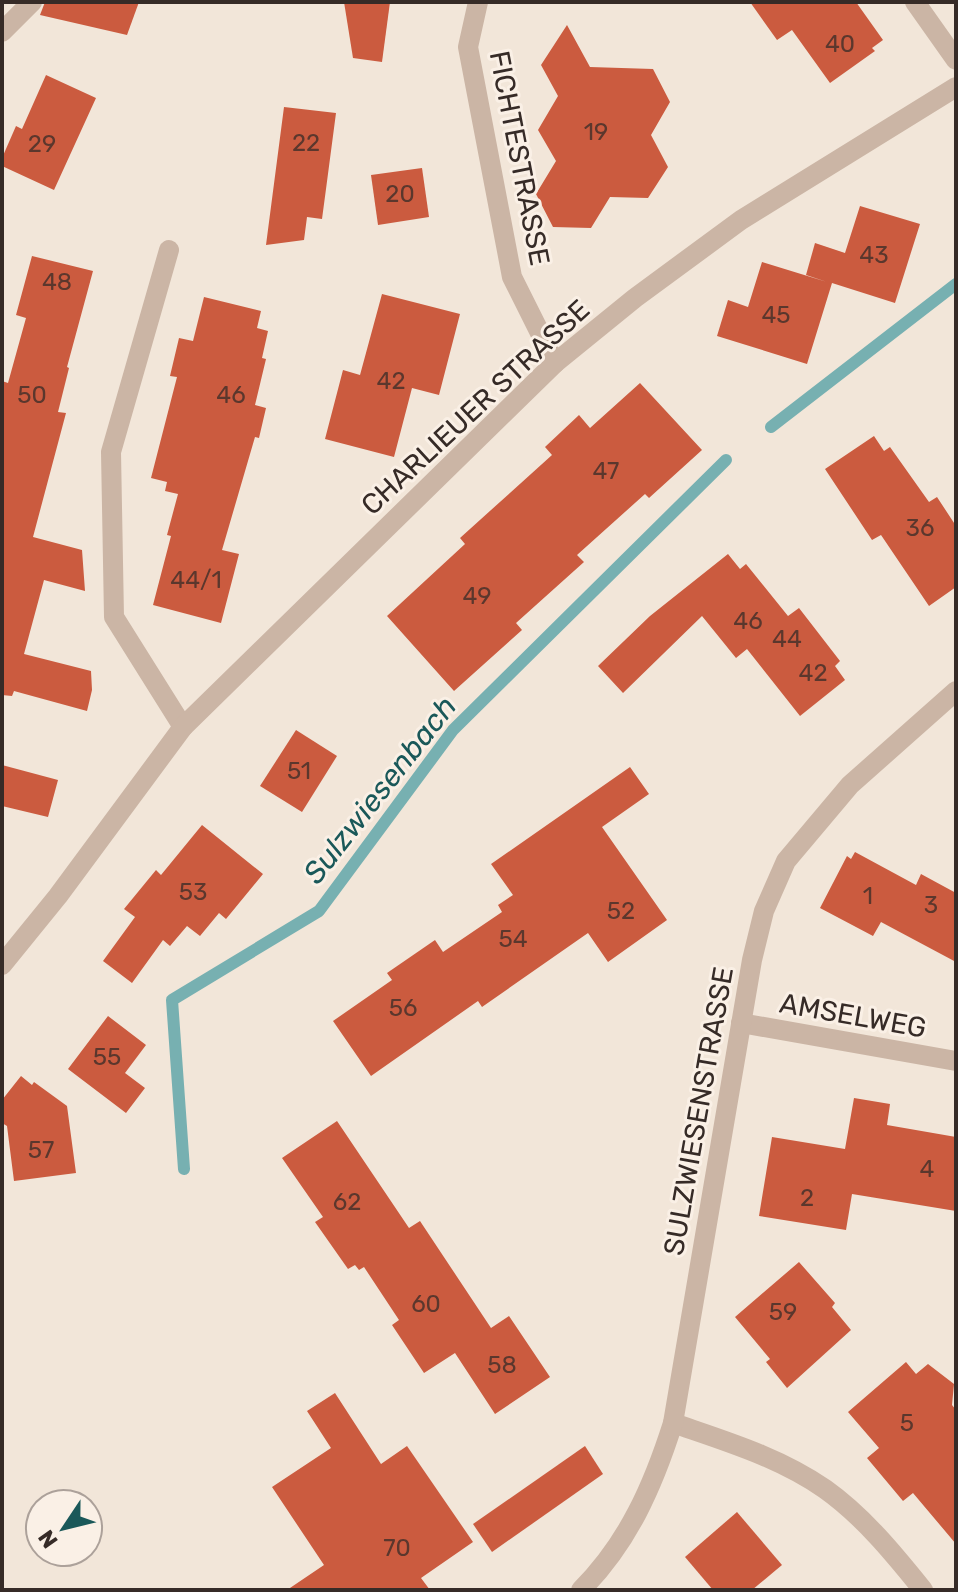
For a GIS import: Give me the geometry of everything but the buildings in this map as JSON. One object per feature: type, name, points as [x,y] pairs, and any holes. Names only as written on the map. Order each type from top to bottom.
[{"type":"street","points":[[2,32],[32,2]]},
{"type":"street","name":"FICHTESTRASSE","points":[[478,2],[468,47],[512,277],[555,363]]},
{"type":"street","points":[[915,2],[956,60]]},
{"type":"street","name":"CHARLIEUER STRASSE","points":[[2,965],[58,896],[183,727],[555,363],[635,298],[741,220],[956,87]]},
{"type":"street","points":[[169,250],[111,452],[114,617],[183,727]]},
{"type":"street","name":"SULZWIESENSTRASSE","points":[[581,1590],[610,1558],[634,1521],[656,1474],[673,1423],[752,960],[764,911],[786,861],[850,785],[956,691]]},
{"type":"street","name":"AMSELWEG","points":[[741,1023],[956,1061]]},
{"type":"street","points":[[673,1423],[768,1457],[826,1490],[874,1534],[923,1590]]},
{"type":"waterway","name":"Sulzwiesenbach","points":[[771,427],[956,284]]},
{"type":"waterway","name":"Sulzwiesenbach","points":[[184,1169],[172,1000],[319,911],[453,730],[726,460]]}]
